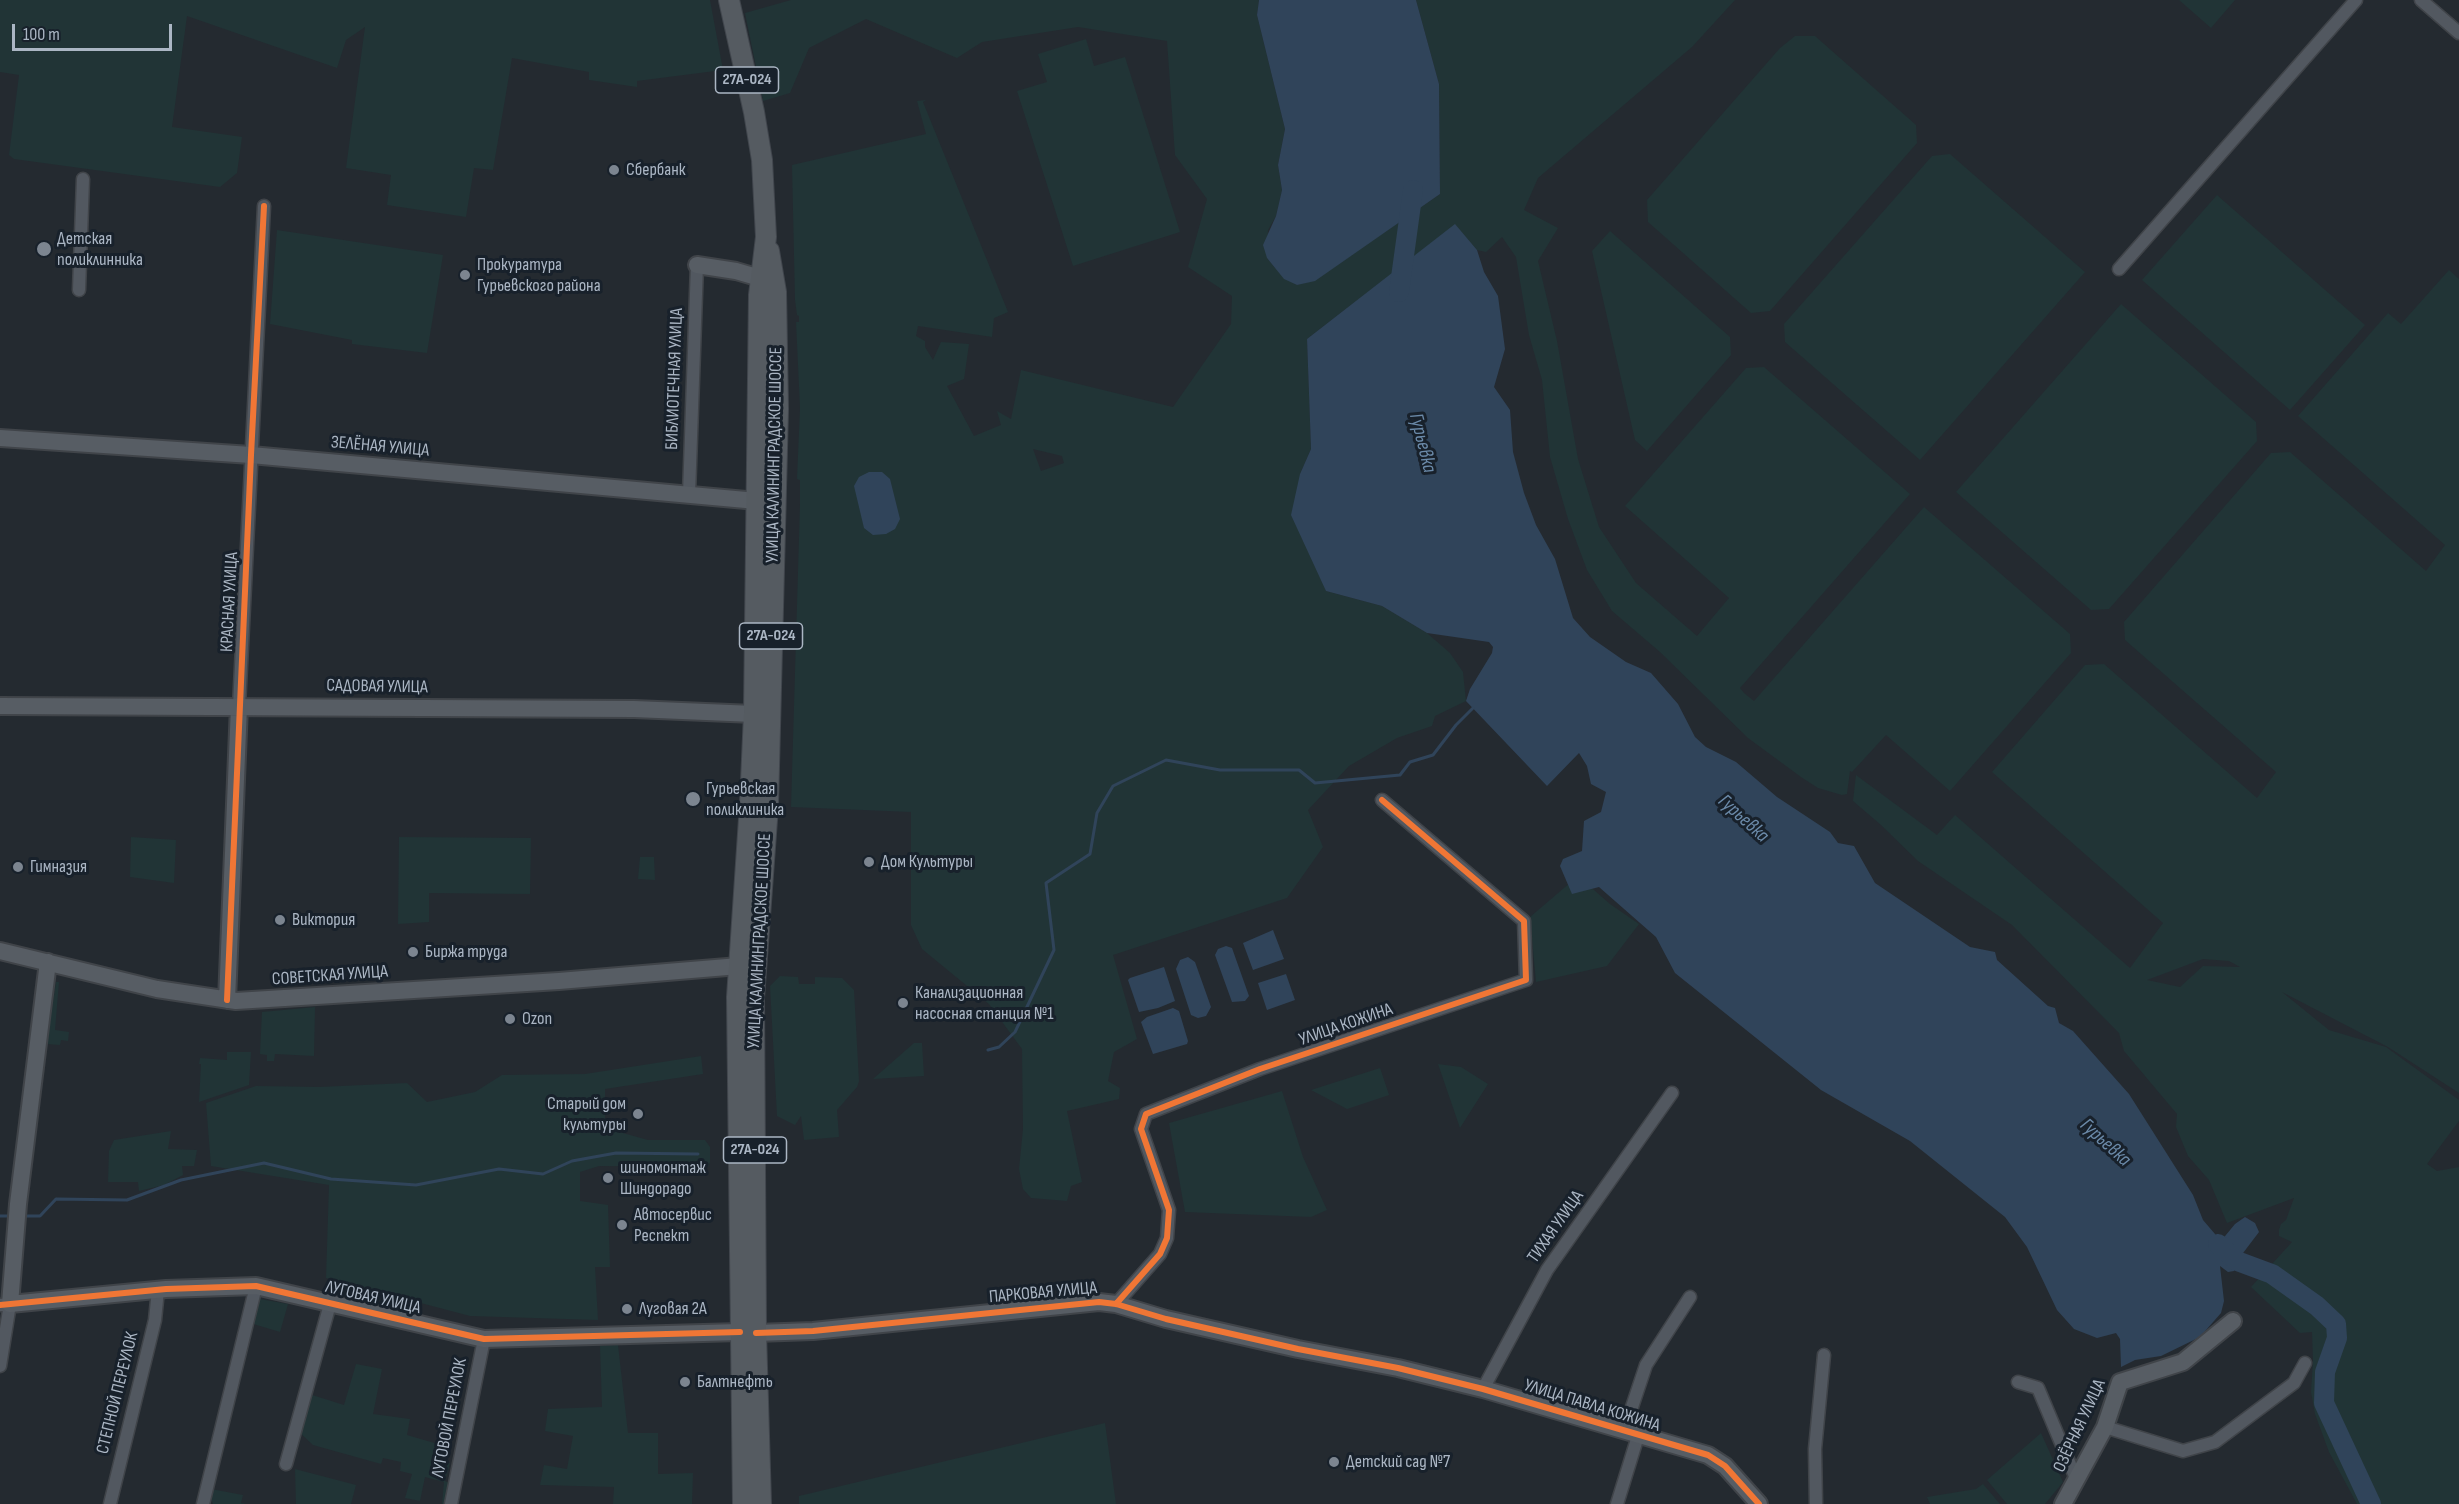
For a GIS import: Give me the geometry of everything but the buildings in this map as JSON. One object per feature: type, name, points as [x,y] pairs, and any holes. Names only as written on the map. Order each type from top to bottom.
[{"type":"main road","name":"27А-024","points":[[729,0],[754,112],[762,160],[754,714],[747,966]]},
{"type":"main road","name":"УЛИЦА КАЛИНИНГРАДСКОЕ ШОССЕ","points":[[759,262],[776,306],[778,409],[768,806],[747,966],[737,998],[748,1333],[761,1504]]},
{"type":"main road","name":"УЛИЦА КАЛИНИНГРАДСКОЕ ШОССЕ","points":[[743,1504],[748,1333]]},
{"type":"street","points":[[2119,269],[2356,0]]},
{"type":"street","points":[[2421,0],[2459,33]]},
{"type":"street","points":[[79,290],[83,179]]},
{"type":"street","name":"КРАСНАЯ УЛИЦА","points":[[227,1000],[264,206]]},
{"type":"street","points":[[697,265],[759,262]]},
{"type":"street","name":"БИБЛИОТЕЧНАЯ УЛИЦА","points":[[689,494],[697,265]]},
{"type":"street","name":"ЗЕЛЁНАЯ УЛИЦА","points":[[0,438],[251,455],[757,501]]},
{"type":"street","name":"САДОВАЯ УЛИЦА","points":[[0,706],[634,709],[754,714]]},
{"type":"street","name":"УЛИЦА КОЖИНА","points":[[1116,1304],[1160,1254],[1167,1238],[1169,1210],[1141,1129],[1146,1114],[1260,1070],[1526,980],[1524,921],[1382,800]]},
{"type":"street","name":"СОВЕТСКАЯ УЛИЦА","points":[[0,951],[158,989],[227,1000],[559,981],[747,966]]},
{"type":"street","points":[[0,1366],[5,1305],[16,1232],[48,962]]},
{"type":"street","name":"ТИХАЯ УЛИЦА","points":[[1483,1389],[1547,1270],[1672,1093]]},
{"type":"street","points":[[203,1504],[256,1286]]},
{"type":"street","name":"ЛУГОВАЯ УЛИЦА","points":[[5,1305],[158,1290],[256,1286],[484,1339],[748,1333]]},
{"type":"street","name":"СТЕПНОЙ ПЕРЕУЛОК","points":[[110,1504],[155,1320],[158,1290]]},
{"type":"street","points":[[1617,1504],[1646,1365],[1690,1297]]},
{"type":"street","name":"ПАРКОВАЯ УЛИЦА","points":[[748,1333],[813,1331],[1099,1302],[1116,1304],[1166,1319],[1298,1349],[1398,1368]]},
{"type":"street","points":[[286,1464],[330,1304]]},
{"type":"street","name":"ОЗЁРНАЯ УЛИЦА","points":[[2066,1503],[2105,1426],[2120,1382],[2183,1362],[2233,1321]]},
{"type":"street","name":"ЛУГОВОЙ ПЕРЕУЛОК","points":[[452,1504],[484,1339]]},
{"type":"street","points":[[1816,1504],[1815,1449],[1824,1355]]},
{"type":"street","points":[[2105,1426],[2183,1451],[2215,1442],[2294,1383],[2305,1363]]},
{"type":"street","name":"УЛИЦА ПАВЛА КОЖИНА","points":[[1398,1368],[1483,1389],[1708,1455],[1725,1466],[1759,1504]]},
{"type":"street","points":[[2018,1382],[2038,1388],[2077,1481]]},
{"type":"shaded area","points":[[0,0],[710,0],[723,70],[637,81],[637,87],[589,80],[589,72],[512,58],[493,170],[474,168],[466,217],[387,205],[391,175],[346,168],[365,27],[346,40],[337,68],[187,16],[172,127],[242,137],[237,173],[220,187],[14,159],[9,155],[19,75],[0,72]]},
{"type":"shaded area","points":[[791,0],[1259,0],[1257,15],[1285,129],[1278,165],[1282,190],[1276,216],[1268,230],[1267,258],[1284,278],[1297,285],[1315,280],[1440,194],[1439,84],[1416,0],[1735,0],[1692,47],[1538,178],[1524,210],[1558,228],[1538,261],[1557,341],[1578,459],[1599,527],[1636,583],[1697,636],[1729,598],[1625,506],[1746,368],[1764,367],[1910,494],[1740,688],[1744,693],[1754,701],[1924,507],[2070,634],[2071,653],[1950,791],[1886,735],[1852,772],[1850,771],[1847,794],[1842,795],[1818,788],[1801,777],[1748,738],[1660,652],[1612,611],[1587,570],[1568,519],[1550,457],[1542,380],[1529,335],[1516,257],[1502,237],[1486,252],[1477,250],[1455,225],[1307,339],[1311,449],[1300,474],[1326,591],[1382,606],[1427,633],[1450,653],[1463,672],[1466,701],[1435,716],[1432,726],[1397,738],[1349,766],[1308,810],[1323,847],[1287,898],[1113,955],[1137,1039],[1114,1052],[1108,1081],[1120,1088],[1119,1099],[1067,1111],[1082,1182],[1071,1186],[1067,1201],[1031,1198],[1023,1189],[1019,1169],[1023,1129],[1022,1049],[989,1004],[922,949],[911,925],[911,812],[791,807],[800,504],[800,480],[797,479],[800,408],[796,322],[799,322],[799,316],[795,300],[792,165],[926,134],[917,101],[926,100],[923,102],[1008,312],[994,318],[992,337],[918,326],[916,336],[925,341],[925,347],[933,360],[941,342],[969,344],[964,379],[947,386],[974,436],[1001,425],[997,411],[1011,419],[1021,370],[1173,407],[1231,324],[1232,296],[1188,267],[1207,199],[1175,155],[1167,41],[1078,27],[982,42],[957,58],[866,19],[809,48],[790,93],[763,101],[745,13]],"holes":[[[1033,449],[1062,456],[1064,463],[1041,471]]]},
{"type":"shaded area","points":[[2179,0],[2235,0],[2211,28]]},
{"type":"shaded area","points":[[1795,36],[1815,36],[1916,125],[1917,143],[1770,311],[1751,313],[1648,222],[1647,200],[1780,48]]},
{"type":"shaded area","points":[[1086,39],[1094,66],[1125,57],[1180,232],[1073,266],[1017,91],[1047,82],[1038,54]]},
{"type":"shaded area","points":[[1950,154],[2085,272],[1920,460],[1785,342],[1784,324],[1932,156]]},
{"type":"shaded area","points":[[2217,195],[2365,325],[2290,410],[2142,280]]},
{"type":"shaded area","points":[[277,230],[443,255],[427,353],[352,344],[352,340],[270,324]]},
{"type":"shaded area","points":[[1610,231],[1730,337],[1731,355],[1647,451],[1635,440],[1592,251]]},
{"type":"shaded area","points":[[2449,270],[2459,279],[2459,1093],[2388,1047],[2282,992],[2329,1030],[2386,1047],[2459,1100],[2459,1121],[2427,1164],[2437,1171],[2459,1167],[2459,1504],[2357,1504],[2329,1452],[2315,1414],[2311,1392],[2312,1332],[2300,1333],[2251,1287],[2292,1242],[2279,1236],[2279,1230],[2281,1224],[2286,1220],[2294,1198],[2227,1223],[2209,1180],[2188,1156],[2176,1127],[2177,1114],[2124,1051],[2119,1033],[2012,925],[1918,861],[1853,801],[1856,775],[1937,835],[1955,815],[2130,968],[2163,923],[1992,772],[2085,665],[2104,664],[2257,798],[2276,772],[2125,640],[2124,622],[2271,453],[2290,452],[2426,571],[2445,545],[2298,416],[2388,313],[2401,324]],"holes":[[[2203,959],[2229,961],[2240,967],[2203,966],[2180,987],[2147,980]]]},
{"type":"shaded area","points":[[2121,304],[2256,422],[2257,441],[2109,609],[2091,610],[1956,492]]},
{"type":"shaded area","points":[[131,837],[176,840],[174,883],[130,877]]},
{"type":"shaded area","points":[[399,837],[531,838],[530,894],[429,893],[429,922],[398,924]]},
{"type":"shaded area","points":[[640,857],[654,857],[655,880],[638,879]]},
{"type":"shaded area","points":[[1578,876],[1610,904],[1639,924],[1607,966],[1536,982],[1530,917]]},
{"type":"shaded area","points":[[780,976],[798,977],[799,984],[815,984],[815,977],[842,978],[854,990],[859,1081],[857,1087],[837,1110],[839,1137],[804,1140],[801,1116],[795,1125],[777,1116],[770,986]]},
{"type":"shaded area","points":[[56,982],[59,982],[55,1030],[69,1032],[68,1041],[61,1040],[60,1045],[47,1044]]},
{"type":"shaded area","points":[[315,1007],[314,1056],[275,1054],[274,1061],[267,1061],[267,1055],[260,1054],[262,1012]]},
{"type":"shaded area","points":[[914,1043],[922,1043],[924,1076],[873,1079]]},
{"type":"shaded area","points":[[227,1052],[251,1052],[249,1085],[199,1102],[200,1058],[227,1060]]},
{"type":"shaded area","points":[[701,1056],[703,1074],[605,1089],[605,1128],[648,1140],[705,1140],[710,1147],[710,1162],[708,1167],[599,1166],[580,1172],[580,1201],[608,1205],[610,1267],[595,1267],[598,1320],[470,1316],[326,1278],[329,1185],[211,1166],[206,1103],[256,1086],[319,1087],[407,1083],[427,1102],[475,1092],[502,1075],[585,1074]]},
{"type":"shaded area","points":[[1438,1064],[1461,1067],[1488,1084],[1460,1128]]},
{"type":"shaded area","points":[[1380,1068],[1389,1095],[1347,1109],[1311,1090]]},
{"type":"shaded area","points":[[1282,1091],[1303,1157],[1327,1210],[1311,1217],[1185,1212],[1169,1123]]},
{"type":"shaded area","points":[[171,1131],[168,1149],[197,1150],[194,1166],[182,1166],[183,1175],[164,1185],[139,1191],[138,1182],[108,1182],[109,1151],[114,1140]]},
{"type":"shaded area","points":[[260,1299],[288,1304],[280,1332],[250,1323],[255,1301]]},
{"type":"shaded area","points":[[618,1345],[628,1433],[658,1433],[658,1474],[693,1473],[692,1504],[613,1504],[614,1487],[540,1485],[544,1465],[567,1469],[573,1436],[545,1431],[548,1409],[602,1407],[600,1346]]},
{"type":"shaded area","points":[[356,1364],[382,1369],[373,1414],[410,1419],[407,1435],[448,1447],[444,1462],[450,1463],[445,1481],[449,1483],[446,1504],[442,1504],[444,1482],[425,1477],[420,1501],[405,1498],[412,1474],[400,1471],[401,1462],[383,1458],[381,1464],[313,1445],[298,1431],[309,1394],[344,1405]]},
{"type":"shaded area","points":[[1105,1423],[1116,1504],[799,1504],[799,1496]]},
{"type":"shaded area","points":[[2041,1433],[2063,1482],[2045,1504],[2007,1504],[1987,1480]]},
{"type":"shaded area","points":[[295,1469],[356,1485],[351,1504],[296,1504]]},
{"type":"shaded area","points":[[1983,1484],[2000,1504],[1930,1504],[1927,1497],[1976,1489]]},
{"type":"shaded area","points":[[211,1489],[243,1495],[241,1503],[246,1504],[213,1504]]},
{"type":"water","points":[[1259,0],[1416,0],[1439,84],[1440,194],[1315,281],[1297,285],[1284,279],[1267,258],[1263,245],[1276,216],[1282,190],[1278,165],[1285,129],[1257,15]]},
{"type":"water","points":[[1455,224],[1477,250],[1484,272],[1498,296],[1505,349],[1494,387],[1510,410],[1513,452],[1524,493],[1536,525],[1555,559],[1573,618],[1590,637],[1626,662],[1651,673],[1678,704],[1695,737],[1706,747],[1736,762],[1777,797],[1830,832],[1838,843],[1854,846],[1875,883],[1970,947],[1995,952],[1997,960],[2048,1006],[2055,1008],[2059,1023],[2073,1031],[2129,1094],[2193,1195],[2203,1220],[2221,1241],[2235,1224],[2245,1217],[2255,1223],[2259,1232],[2237,1261],[2234,1271],[2228,1272],[2220,1266],[2224,1301],[2221,1313],[2200,1337],[2161,1356],[2135,1360],[2121,1367],[2120,1339],[2116,1333],[2097,1338],[2074,1329],[2057,1310],[2027,1247],[2005,1217],[1910,1141],[1821,1090],[1675,973],[1656,937],[1599,887],[1572,894],[1560,866],[1563,859],[1582,851],[1584,821],[1601,812],[1606,792],[1591,784],[1587,766],[1579,753],[1547,786],[1466,701],[1470,689],[1492,653],[1493,647],[1489,642],[1427,633],[1382,606],[1326,591],[1291,515],[1300,474],[1311,449],[1307,339]]},
{"type":"water","points":[[869,472],[882,472],[890,479],[900,519],[895,529],[886,534],[873,535],[864,528],[854,486],[859,477]]},
{"type":"water","points":[[1273,930],[1284,959],[1253,970],[1243,943]]},
{"type":"water","points":[[1226,946],[1232,948],[1249,996],[1245,1001],[1232,1002],[1215,955],[1218,949]]},
{"type":"water","points":[[1188,957],[1195,962],[1211,1007],[1206,1016],[1198,1018],[1191,1015],[1176,969],[1180,960]]},
{"type":"water","points":[[1164,967],[1175,1001],[1139,1012],[1128,980]]},
{"type":"water","points":[[1286,974],[1295,1000],[1267,1010],[1258,983]]},
{"type":"water","points":[[1173,1008],[1179,1011],[1187,1044],[1153,1054],[1141,1022],[1147,1017]]},
{"type":"waterway","name":"Гурьевка","points":[[1399,292],[1413,190]]},
{"type":"waterway","points":[[988,1050],[999,1047],[1015,1032],[1054,950],[1046,883],[1090,854],[1097,813],[1113,786],[1166,760],[1220,770],[1299,770],[1315,783],[1400,775],[1410,762],[1433,755],[1456,725],[1473,708]]},
{"type":"waterway","points":[[23,1216],[40,1216],[56,1199],[127,1200],[181,1180],[264,1163],[331,1179],[416,1185],[499,1169],[543,1174],[572,1161],[616,1153],[698,1154]]},
{"type":"waterway","points":[[0,1216],[10,1216]]},
{"type":"waterway","name":"Гурьевка","points":[[2218,1244],[2237,1261],[2272,1274],[2317,1306],[2336,1324],[2337,1338],[2325,1372],[2324,1403],[2371,1504]]},
{"type":"cycle path","points":[[227,1000],[264,206]]},
{"type":"cycle path","points":[[1116,1304],[1160,1254],[1167,1238],[1169,1210],[1141,1129],[1146,1114],[1260,1069],[1526,980],[1524,921],[1382,800]]},
{"type":"cycle path","points":[[0,1305],[166,1289],[256,1286],[484,1339],[740,1332]]},
{"type":"cycle path","points":[[756,1333],[813,1331],[1099,1302],[1116,1304],[1166,1319],[1298,1349],[1398,1368],[1483,1389],[1708,1455],[1725,1466],[1759,1504]]},
{"type":"place","name":"Сбербанк","points":[[614,170]]},
{"type":"place","name":"Детская поликлинника","points":[[44,249]]},
{"type":"place","name":"Прокуратура Гурьевского района","points":[[465,275]]},
{"type":"place","name":"Гурьевская поликлиника","points":[[693,799]]},
{"type":"place","name":"Дом Культуры","points":[[869,862]]},
{"type":"place","name":"Гимназия","points":[[18,867]]},
{"type":"place","name":"Виктория","points":[[280,920]]},
{"type":"place","name":"Биржа труда","points":[[413,952]]},
{"type":"place","name":"Канализационная насосная станция №1","points":[[903,1003]]},
{"type":"place","name":"Ozon","points":[[510,1019]]},
{"type":"place","name":"Старый дом культуры","points":[[638,1114]]},
{"type":"place","name":"шиномонтаж Шиндорадо","points":[[608,1178]]},
{"type":"place","name":"Автосервис Респект","points":[[622,1225]]},
{"type":"place","name":"Луговая 2А","points":[[627,1309]]},
{"type":"place","name":"Балтнефть","points":[[685,1382]]},
{"type":"place","name":"Детский сад №7","points":[[1334,1462]]}]
